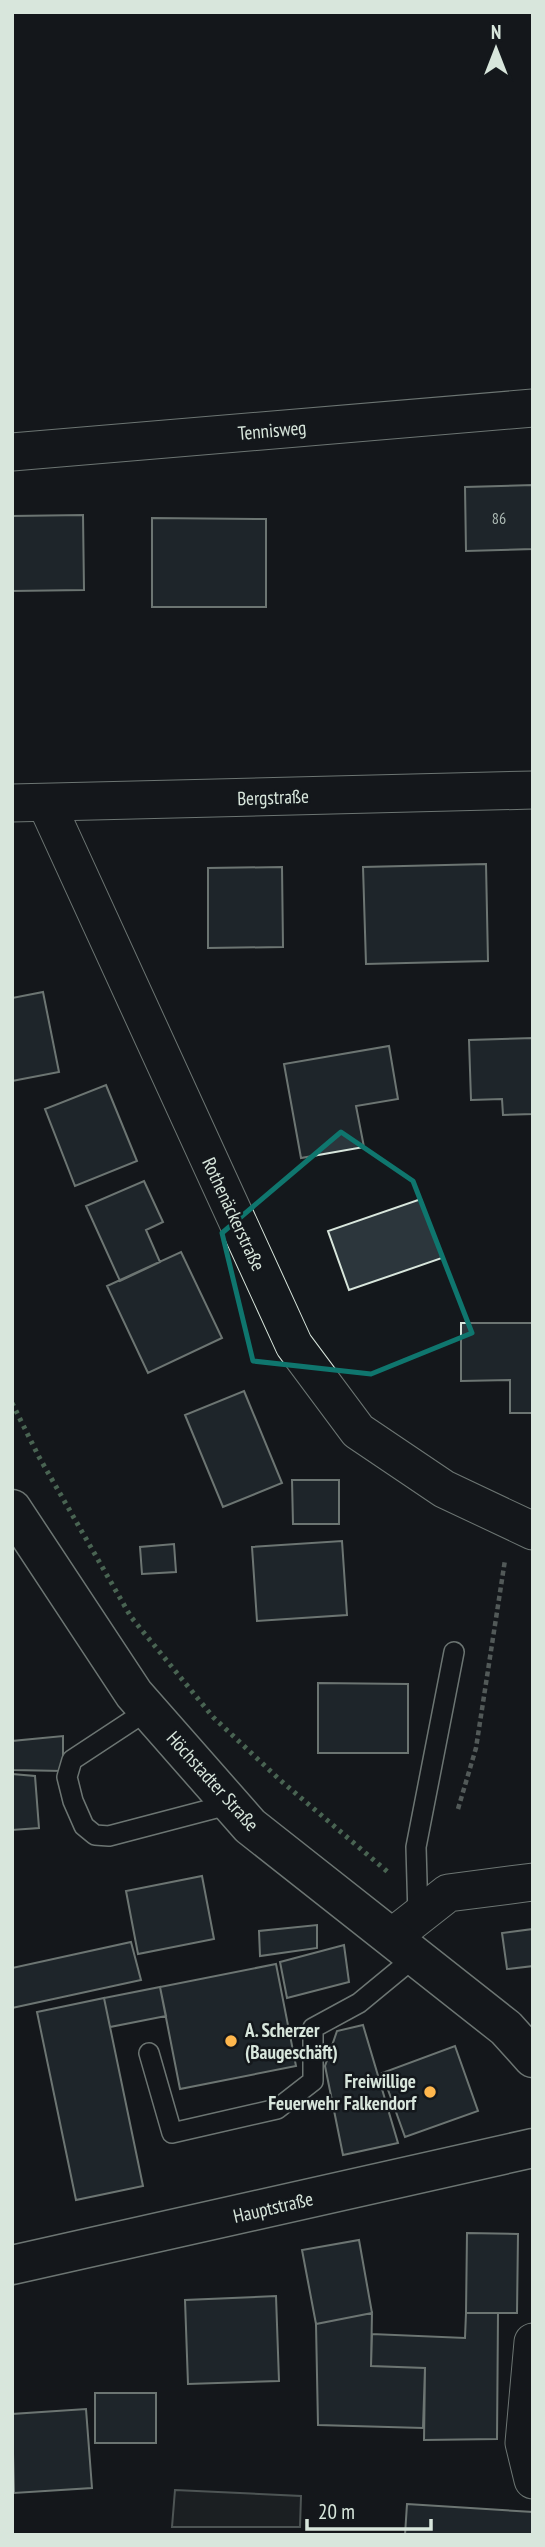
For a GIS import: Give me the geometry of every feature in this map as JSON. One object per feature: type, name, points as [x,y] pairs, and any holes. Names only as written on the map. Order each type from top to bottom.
[{"type":"street","name":"Tennisweg","points":[[12,452],[533,408]]},
{"type":"street","name":"Bergstraße","points":[[29,803],[533,790]]},
{"type":"street","name":"Rothenäckerstraße","points":[[29,803],[294,1345],[358,1431],[444,1489],[522,1526]]},
{"type":"street","name":"Höchstadter Straße","points":[[12,1509],[134,1694],[250,1826],[409,1937],[506,2028],[533,2058]]},
{"type":"street","points":[[409,1937],[448,1893],[533,1882]]},
{"type":"street","name":"Hauptstraße","points":[[12,2265],[533,2148]]},
{"type":"street","points":[[533,2342],[524,2443],[533,2480]]},
{"type":"lane","points":[[149,2053],[172,2133],[277,2109],[313,2081],[313,2028],[359,2003],[409,1937],[416,1847],[453,1652]]},
{"type":"lane","points":[[148,1710],[72,1760],[67,1777],[84,1826],[95,1835],[109,1836],[232,1804]]},
{"type":"path","points":[[457,1813],[476,1748],[522,1526]]},
{"type":"highlighted area","points":[[341,1132],[413,1181],[472,1333],[371,1374],[253,1361],[222,1233]]},
{"type":"shaded area","points":[[175,2490],[301,2496],[300,2527],[172,2527]]},
{"type":"building","points":[[533,485],[533,549],[466,551],[465,487]]},
{"type":"building","points":[[83,515],[84,590],[12,591],[12,516]]},
{"type":"building","points":[[152,518],[266,519],[266,607],[152,607]]},
{"type":"building","points":[[486,864],[488,961],[366,964],[363,867]]},
{"type":"building","points":[[282,867],[283,947],[208,948],[208,868]]},
{"type":"building","points":[[43,992],[59,1072],[12,1081],[12,998]]},
{"type":"building","points":[[533,1038],[533,1114],[503,1115],[502,1099],[471,1100],[469,1040]]},
{"type":"building","points":[[389,1046],[398,1099],[356,1106],[364,1147],[301,1158],[284,1064]]},
{"type":"building","points":[[106,1085],[137,1161],[75,1186],[45,1109]]},
{"type":"building","points":[[144,1181],[163,1222],[146,1230],[160,1262],[120,1281],[86,1206]]},
{"type":"building","points":[[421,1199],[442,1258],[349,1290],[328,1231]]},
{"type":"building","points":[[181,1252],[222,1338],[148,1373],[107,1286]]},
{"type":"building","points":[[461,1323],[533,1323],[533,1413],[510,1413],[510,1380],[461,1381]]},
{"type":"building","points":[[244,1391],[282,1483],[223,1507],[185,1415]]},
{"type":"building","points":[[292,1480],[339,1480],[339,1524],[293,1524]]},
{"type":"building","points":[[342,1541],[347,1615],[257,1621],[252,1547]]},
{"type":"building","points":[[174,1544],[176,1572],[142,1574],[140,1547]]},
{"type":"building","points":[[318,1683],[408,1684],[408,1753],[318,1753]]},
{"type":"building","points":[[63,1736],[63,1771],[12,1770],[12,1741]]},
{"type":"building","points":[[12,1774],[35,1776],[39,1828],[12,1830]]},
{"type":"building","points":[[202,1876],[214,1939],[138,1954],[126,1891]]},
{"type":"building","points":[[317,1925],[317,1948],[260,1956],[259,1931]]},
{"type":"building","points":[[533,1929],[533,1966],[507,1969],[502,1933]]},
{"type":"building","points":[[131,1942],[141,1980],[12,2008],[12,1968]]},
{"type":"building","points":[[344,1945],[349,1982],[287,1998],[280,1962]]},
{"type":"building","name":"A. Scherzer (Baugeschäft)","points":[[276,1964],[296,2066],[180,2089],[160,1987]]},
{"type":"building","points":[[160,1987],[166,2016],[110,2027],[104,1998]]},
{"type":"building","points":[[104,1998],[143,2186],[76,2200],[37,2012]]},
{"type":"building","points":[[363,2025],[398,2143],[343,2155],[325,2066],[337,2031]]},
{"type":"building","name":"Freiwillige Feuerwehr Falkendorf","points":[[455,2046],[478,2111],[405,2137],[382,2073]]},
{"type":"building","points":[[467,2233],[518,2234],[517,2313],[466,2313]]},
{"type":"building","points":[[359,2240],[372,2313],[316,2324],[302,2250]]},
{"type":"building","points":[[276,2296],[279,2381],[188,2384],[185,2300]]},
{"type":"building","points":[[372,2313],[371,2366],[425,2368],[423,2428],[318,2425],[316,2324]]},
{"type":"building","points":[[466,2313],[498,2313],[497,2439],[424,2440],[425,2368],[371,2366],[372,2334],[465,2338]]},
{"type":"building","points":[[95,2393],[156,2393],[156,2443],[95,2443]]},
{"type":"building","points":[[86,2409],[92,2488],[14,2493],[12,2414]]},
{"type":"building","points":[[407,2504],[533,2512],[533,2535],[405,2535]]},
{"type":"hedge","points":[[12,1403],[39,1457],[131,1617],[213,1717],[280,1780],[389,1873]]},
{"type":"place","name":"A. Scherzer (Baugeschäft)","points":[[231,2041]]},
{"type":"place","name":"Freiwillige Feuerwehr Falkendorf","points":[[430,2092]]}]
